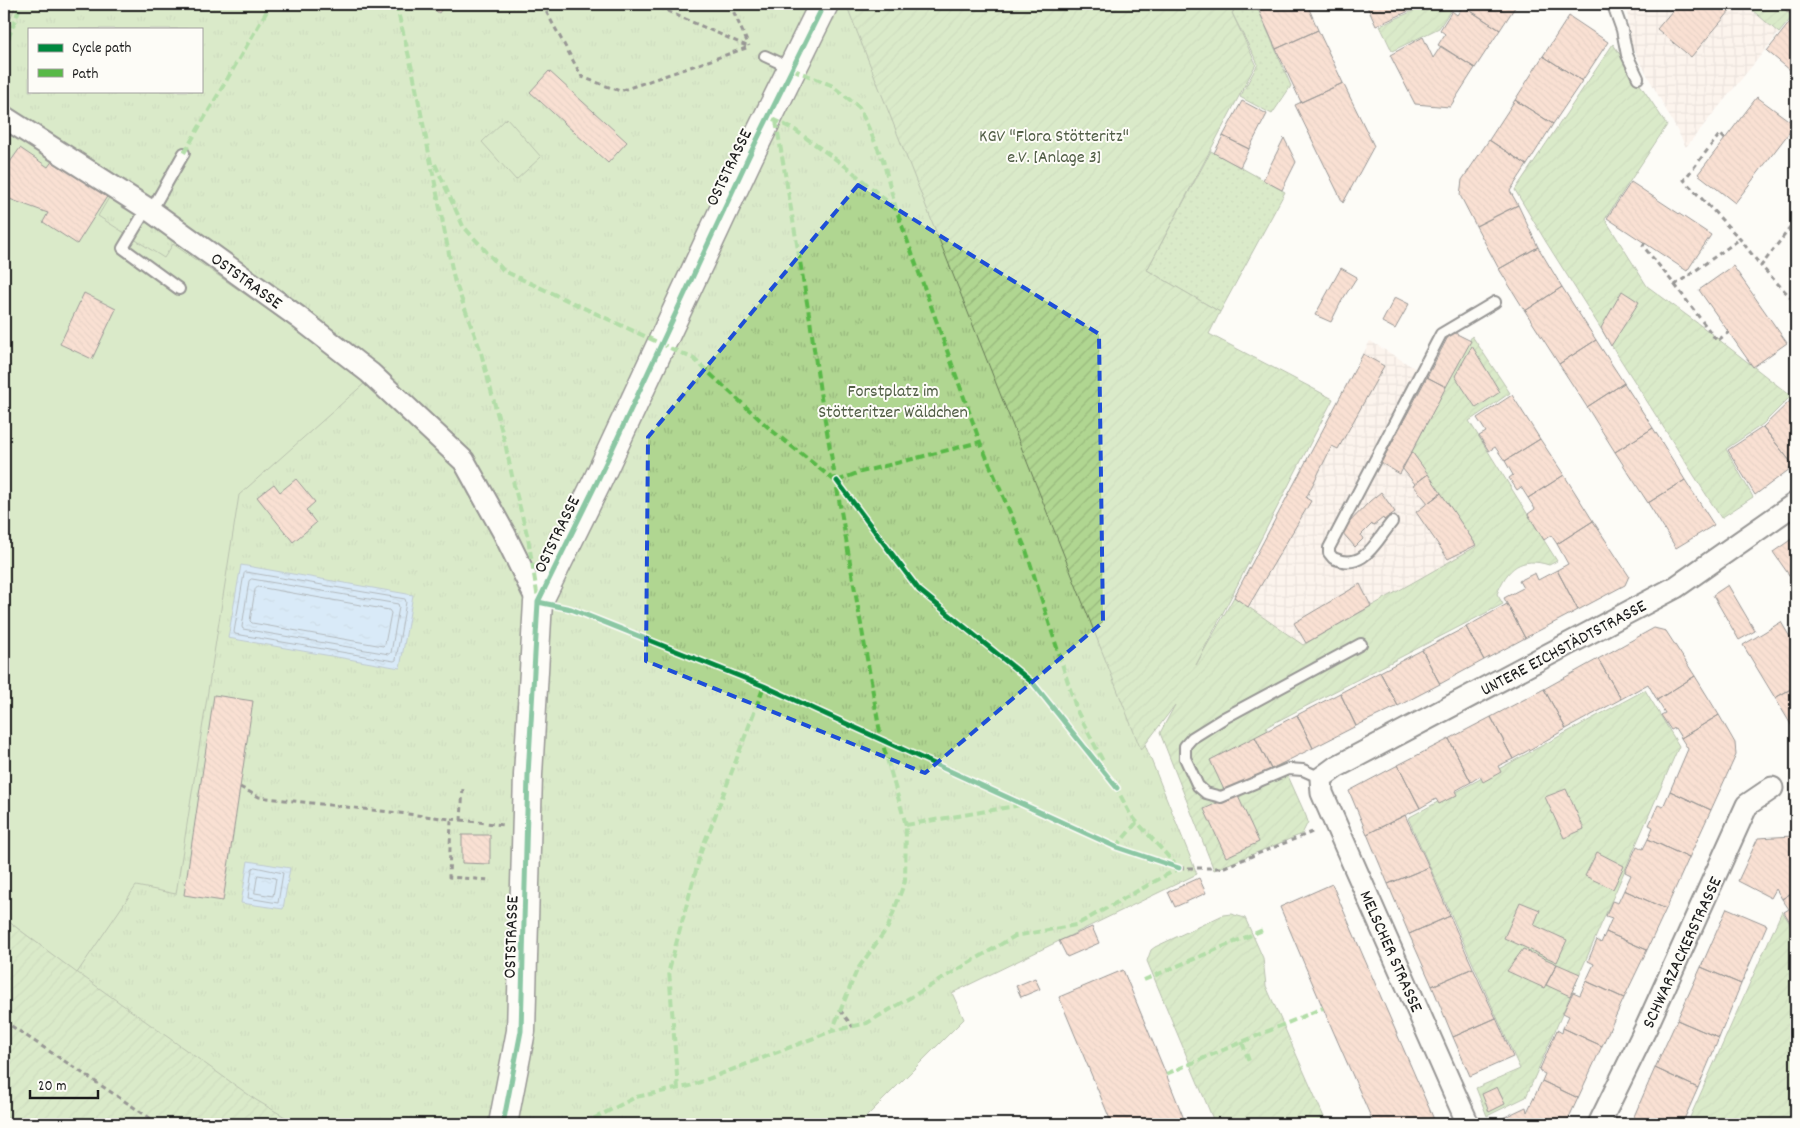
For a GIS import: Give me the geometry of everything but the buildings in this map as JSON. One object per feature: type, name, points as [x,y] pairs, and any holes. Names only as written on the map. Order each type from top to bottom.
[{"type":"street","name":"OSTSTRASSE","points":[[502,1124],[521,1031],[528,775],[538,602],[596,484],[744,165],[824,4]]},
{"type":"street","name":"OSTSTRASSE","points":[[4,117],[149,210],[298,316],[370,373],[464,461],[504,533],[538,602]]},
{"type":"street","name":"UNTERE EICHSTÄDTSTRASSE","points":[[1321,778],[1336,767],[1676,587],[1796,503]]},
{"type":"street","name":"MELSCHER STRASSE","points":[[1321,778],[1322,792],[1468,1124]]},
{"type":"street","name":"SCHWARZACKERSTRASSE","points":[[1599,1124],[1650,1019],[1748,806],[1772,788]]},
{"type":"lane","points":[[1610,4],[1613,5],[1622,30],[1627,55],[1638,78]]},
{"type":"lane","points":[[765,56],[792,69]]},
{"type":"lane","points":[[179,289],[123,248],[184,153]]},
{"type":"lane","points":[[1392,522],[1370,552],[1363,557],[1346,562],[1333,558],[1329,553],[1329,548],[1441,334],[1496,302]]},
{"type":"lane","points":[[1321,778],[1303,770],[1288,769],[1221,797],[1206,793],[1198,786],[1185,758],[1185,746],[1192,738],[1224,718],[1361,644]]},
{"type":"path","points":[[542,4],[582,77],[620,91],[749,47]]},
{"type":"path","points":[[651,4],[749,47]]},
{"type":"path","points":[[730,4],[749,47]]},
{"type":"path","points":[[1725,139],[1720,134],[1684,180],[1740,239],[1761,266],[1796,303]]},
{"type":"path","points":[[1761,266],[1796,220]]},
{"type":"path","points":[[1675,285],[1740,239]]},
{"type":"path","points":[[1645,242],[1643,246],[1717,341],[1729,332]]},
{"type":"path","points":[[240,788],[259,797],[506,825]]},
{"type":"path","points":[[462,820],[463,788]]},
{"type":"path","points":[[451,819],[449,877],[489,880]]},
{"type":"path","points":[[1179,868],[1222,868],[1336,823]]},
{"type":"path","points":[[840,1010],[853,1027]]},
{"type":"path","points":[[4,1021],[159,1124]]},
{"type":"highlighted area","points":[[858,185],[1099,334],[1103,622],[925,773],[646,661],[648,437]]},
{"type":"shaded area","points":[[1629,4],[1744,4],[1779,33],[1686,147],[1630,43],[1627,9]]},
{"type":"shaded area","points":[[1370,341],[1446,387],[1415,454],[1477,546],[1303,645],[1234,597]]},
{"type":"green space","name":"Forstplatz im Stötteritzer Wäldchen","points":[[4,4],[847,4],[1197,874],[952,993],[964,1019],[859,1124],[4,1124]]},
{"type":"green space","points":[[4,4],[16,4],[4,35]]},
{"type":"green space","name":"KGV \"Flora Stötteritz\" e.V. [Anlage 3]","points":[[846,4],[1238,4],[1232,13],[1256,64],[1147,270],[1220,312],[1209,334],[1333,399],[1196,665],[1234,597],[1303,645],[1477,546],[1412,452],[1472,336],[1510,393],[1469,421],[1557,561],[1549,565],[1530,562],[1516,566],[1505,577],[1497,594],[1503,604],[1266,727],[1306,816],[1308,822],[1302,834],[1214,870],[1160,733],[1175,705],[1141,750]]},
{"type":"green space","points":[[1238,4],[1256,4],[1291,86],[1272,114],[1240,97],[1258,64],[1232,13]]},
{"type":"green space","points":[[1424,4],[1455,4],[1439,28],[1392,51],[1380,26],[1424,6]]},
{"type":"green space","points":[[1745,4],[1796,4],[1796,12],[1779,33]]},
{"type":"green space","points":[[1613,44],[1667,125],[1605,219],[1647,286],[1791,396],[1763,424],[1726,449],[1753,497],[1721,518],[1515,190]]},
{"type":"green space","points":[[507,118],[541,157],[516,180],[482,142]]},
{"type":"green space","points":[[4,131],[110,196],[98,216],[164,258],[173,244],[315,343],[366,382],[239,495],[176,894],[136,886],[77,973],[4,918]]},
{"type":"green space","points":[[1211,151],[1285,192],[1220,312],[1147,270]]},
{"type":"green space","points":[[1645,690],[1679,746],[1526,1097],[1487,1116],[1476,1088],[1520,1069],[1408,818]]},
{"type":"green space","points":[[1782,911],[1796,933],[1796,1124],[1687,1124]]},
{"type":"green space","points":[[1231,914],[1245,918],[1263,958],[1266,986],[1327,1124],[1215,1124],[1147,961],[1151,950],[1155,947],[1223,915]]},
{"type":"green space","points":[[4,918],[256,1100],[297,1124],[4,1124]]},
{"type":"water","points":[[241,565],[413,595],[400,668],[228,638]]},
{"type":"water","points":[[248,861],[290,868],[283,909],[241,903]]},
{"type":"marked path","points":[[4,50],[21,4]]},
{"type":"marked path","points":[[184,153],[271,4]]},
{"type":"marked path","points":[[396,4],[413,73],[454,279],[480,349],[505,443],[528,538],[538,599]]},
{"type":"marked path","points":[[792,69],[831,85],[859,107],[883,160],[896,209],[980,442],[1026,550],[1077,711],[1104,763]]},
{"type":"marked path","points":[[773,119],[795,130],[848,168],[896,209]]},
{"type":"marked path","points":[[776,121],[810,320],[820,392],[881,738],[906,825],[905,881],[888,927],[857,970],[832,1031]]},
{"type":"marked path","points":[[435,164],[463,226],[504,271],[694,359],[770,429],[839,484]]},
{"type":"marked path","points":[[837,481],[857,473],[980,442]]},
{"type":"marked path","points":[[678,1089],[669,970],[702,848],[764,686]]},
{"type":"marked path","points":[[1115,785],[1130,814],[1175,864]]},
{"type":"marked path","points":[[906,825],[1021,805]]},
{"type":"marked path","points":[[1116,847],[1137,822]]},
{"type":"marked path","points":[[583,1124],[636,1097],[690,1086],[832,1031],[867,1023],[1015,936],[1076,925],[1179,868]]},
{"type":"marked path","points":[[1144,980],[1263,930]]},
{"type":"marked path","points":[[1166,1074],[1323,1008]]},
{"type":"marked path","points":[[1242,1042],[1249,1061]]},
{"type":"cycle path","points":[[503,1124],[521,1031],[528,775],[538,602],[596,484],[749,156],[824,4]]},
{"type":"cycle path","points":[[837,481],[919,590],[1033,683],[1117,788]]},
{"type":"cycle path","points":[[538,602],[571,609],[764,686],[1116,847],[1179,868]]}]
